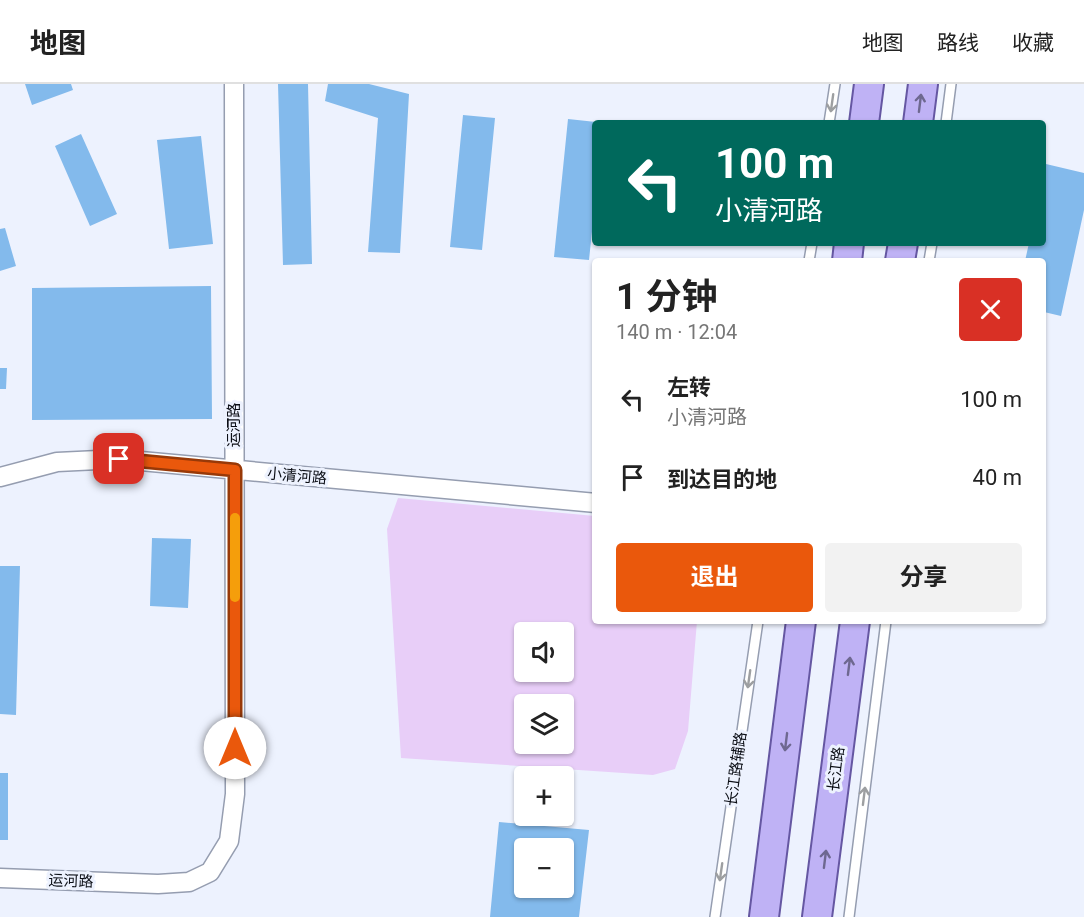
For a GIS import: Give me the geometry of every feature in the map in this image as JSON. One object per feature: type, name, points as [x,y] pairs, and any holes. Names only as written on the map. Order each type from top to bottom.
[{"type":"main road","points":[[864,120],[869,84]]},
{"type":"main road","points":[[918,120],[923,84]]},
{"type":"main road","points":[[764,917],[801,624]]},
{"type":"main road","name":"长江路","points":[[817,917],[855,624]]},
{"type":"street","name":"运河路","points":[[0,878],[158,884],[189,882],[210,872],[229,841],[235,794],[234,84]]},
{"type":"street","name":"小清河路","points":[[0,477],[57,462],[108,460],[592,503]]},
{"type":"lane","points":[[829,120],[835,84]]},
{"type":"lane","points":[[946,120],[951,84]]},
{"type":"lane","name":"长江路辅路","points":[[715,917],[758,624]]},
{"type":"lane","points":[[849,917],[886,624]]},
{"type":"shaded area","points":[[398,498],[592,516],[592,624],[697,624],[688,731],[675,769],[653,775],[574,770],[574,766],[520,766],[401,758],[387,529]]},
{"type":"building","points":[[25,84],[71,84],[73,90],[32,105]]},
{"type":"building","points":[[278,84],[308,84],[312,264],[283,265]]},
{"type":"building","points":[[328,84],[369,84],[409,94],[400,253],[368,252],[378,118],[325,101]]},
{"type":"building","points":[[463,115],[495,118],[482,250],[450,247]]},
{"type":"building","points":[[568,119],[592,122],[592,232],[589,260],[554,257]]},
{"type":"building","points":[[81,134],[117,214],[90,226],[55,146]]},
{"type":"building","points":[[201,136],[213,244],[169,249],[157,140]]},
{"type":"building","points":[[1046,164],[1084,173],[1084,210],[1061,316],[1046,312],[1046,258],[1026,258],[1028,246],[1046,246]]},
{"type":"building","points":[[5,228],[16,266],[0,271],[0,229]]},
{"type":"building","points":[[211,286],[212,419],[32,420],[32,288]]},
{"type":"building","points":[[0,368],[7,368],[6,389],[0,389]]},
{"type":"building","points":[[152,538],[191,539],[188,608],[150,606]]},
{"type":"building","points":[[0,566],[20,566],[16,715],[0,714]]},
{"type":"building","points":[[0,773],[8,773],[8,840],[0,840]]},
{"type":"building","points":[[499,822],[514,823],[514,826],[589,830],[579,917],[490,917]]},
{"type":"slow traffic","points":[[235,518],[235,597]]},
{"type":"route","points":[[119,459],[235,470],[235,748]]}]
